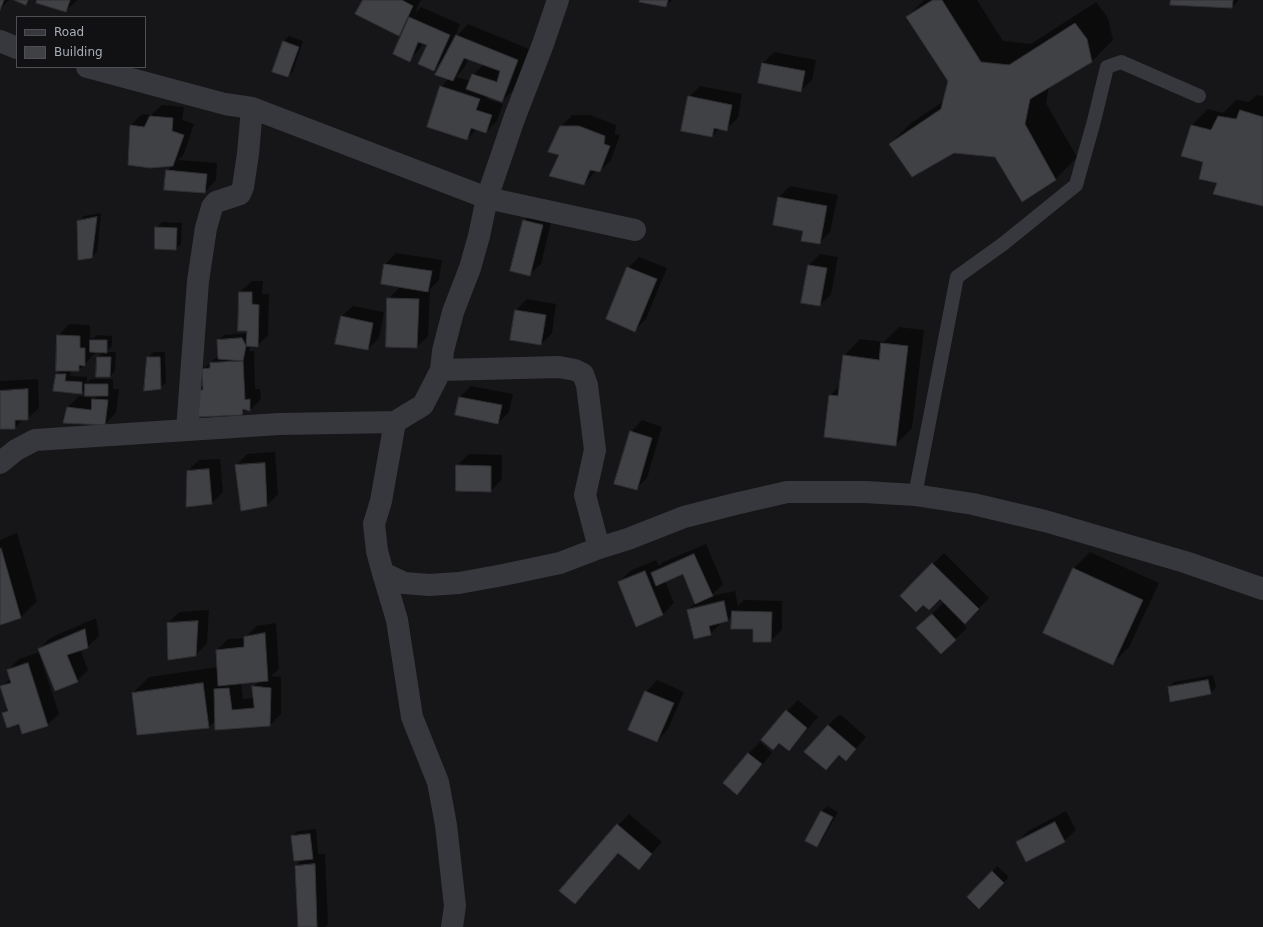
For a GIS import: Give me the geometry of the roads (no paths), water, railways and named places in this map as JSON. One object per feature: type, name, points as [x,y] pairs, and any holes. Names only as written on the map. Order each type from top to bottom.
[{"type":"street","points":[[0,463],[16,450],[35,440],[279,424],[395,422],[423,405],[441,370],[443,351],[453,312],[470,268],[487,198],[514,119],[558,0]]},
{"type":"street","points":[[0,41],[16,48]]},
{"type":"street","points":[[90,68],[225,104],[252,108],[487,198],[635,230]]},
{"type":"street","points":[[187,430],[198,281],[206,228],[212,207],[216,202],[240,194],[243,187],[248,154],[252,108]]},
{"type":"street","points":[[441,370],[559,367],[575,370],[583,374],[587,384],[595,450],[585,495],[599,548]]},
{"type":"street","points":[[395,422],[381,501],[374,524],[377,551],[397,620],[412,717],[438,782],[446,825],[455,906],[452,927]]},
{"type":"street","points":[[383,573],[404,583],[429,585],[459,583],[560,563],[684,518],[787,492],[865,492],[915,495],[973,504],[1045,522],[1185,562],[1263,589]]},
{"type":"lane","points":[[915,495],[957,277],[1003,244],[1076,185],[1107,67],[1121,62],[1199,96]]}]
